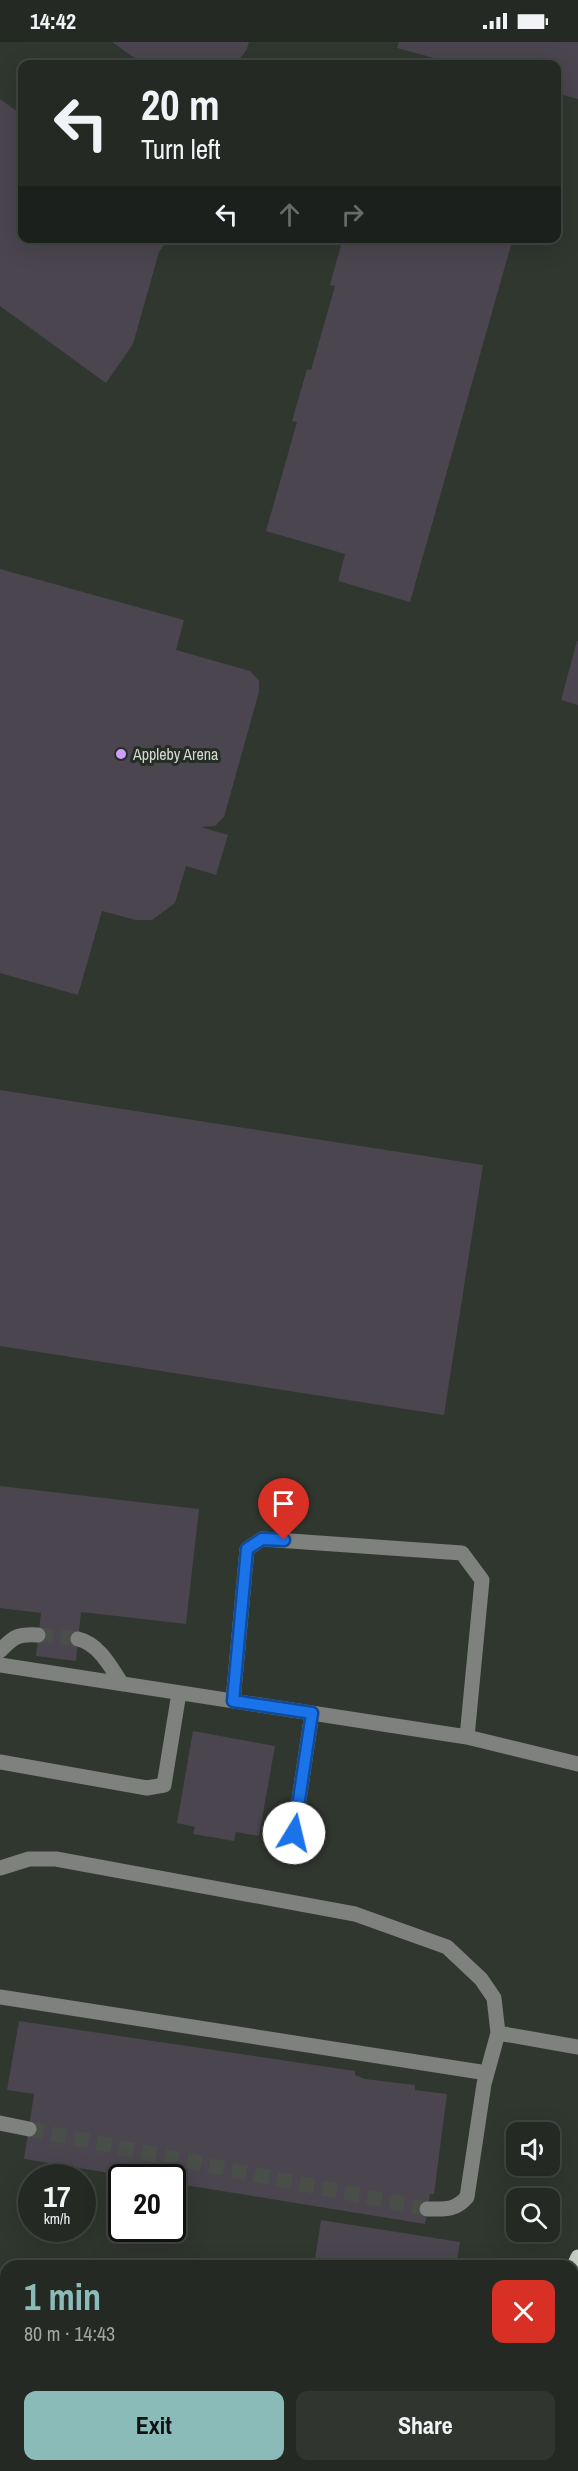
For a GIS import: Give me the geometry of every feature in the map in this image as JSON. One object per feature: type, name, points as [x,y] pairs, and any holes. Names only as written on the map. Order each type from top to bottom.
[{"type":"lane","points":[[233,1701],[247,1549],[262,1539],[462,1553],[482,1580],[468,1737]]},
{"type":"lane","points":[[0,1651],[9,1641],[22,1634],[38,1635]]},
{"type":"lane","points":[[78,1639],[88,1641],[105,1658],[122,1683]]},
{"type":"lane","points":[[0,1665],[468,1737],[578,1764]]},
{"type":"lane","points":[[0,1762],[147,1788],[164,1785],[179,1693]]},
{"type":"lane","points":[[294,1833],[312,1713]]},
{"type":"lane","points":[[0,1868],[29,1858],[56,1859],[355,1914],[447,1947],[481,1979],[494,1998],[498,2033],[487,2073],[467,2197],[449,2210],[427,2209]]},
{"type":"lane","points":[[0,1997],[487,2073]]},
{"type":"lane","points":[[498,2033],[578,2047]]},
{"type":"lane","points":[[1,2120],[29,2129]]},
{"type":"building","points":[[112,42],[249,42],[239,60],[137,60]]},
{"type":"building","points":[[399,42],[578,42],[578,99],[561,94],[561,60],[441,60],[397,48]]},
{"type":"building","points":[[0,99],[18,112],[18,243],[165,243],[159,252],[133,344],[106,383],[0,306]]},
{"type":"building","points":[[342,243],[512,243],[410,602],[338,581],[345,554],[266,531],[297,422],[292,421],[307,369],[311,370],[335,286],[330,285]]},
{"type":"building","name":"Appleby Arena","points":[[0,569],[184,620],[176,650],[250,671],[259,681],[259,692],[224,817],[215,826],[201,827],[228,835],[216,875],[186,866],[175,903],[152,920],[136,920],[102,911],[78,995],[0,973]]},
{"type":"building","points":[[578,641],[578,705],[561,700]]},
{"type":"building","points":[[0,1090],[483,1165],[444,1415],[0,1346]]},
{"type":"building","points":[[0,1486],[199,1509],[186,1624],[81,1612],[76,1661],[36,1656],[41,1613],[0,1608]]},
{"type":"building","points":[[193,1731],[275,1746],[259,1836],[236,1832],[234,1841],[193,1834],[195,1827],[177,1823]]},
{"type":"building","points":[[19,2021],[355,2071],[355,2075],[365,2079],[415,2085],[415,2090],[447,2094],[434,2194],[430,2194],[425,2224],[186,2185],[186,2164],[108,2164],[108,2173],[96,2171],[96,2164],[55,2164],[24,2159],[34,2094],[7,2090]]},
{"type":"building","points":[[321,2220],[460,2242],[457,2260],[315,2260]]},
{"type":"tunnel","points":[[38,1635],[78,1639]]},
{"type":"tunnel","points":[[29,2129],[427,2209]]},
{"type":"place","name":"Appleby Arena","points":[[121,754]]},
{"type":"route","points":[[284,1540],[262,1539],[247,1549],[233,1701],[312,1713],[294,1833]]}]
